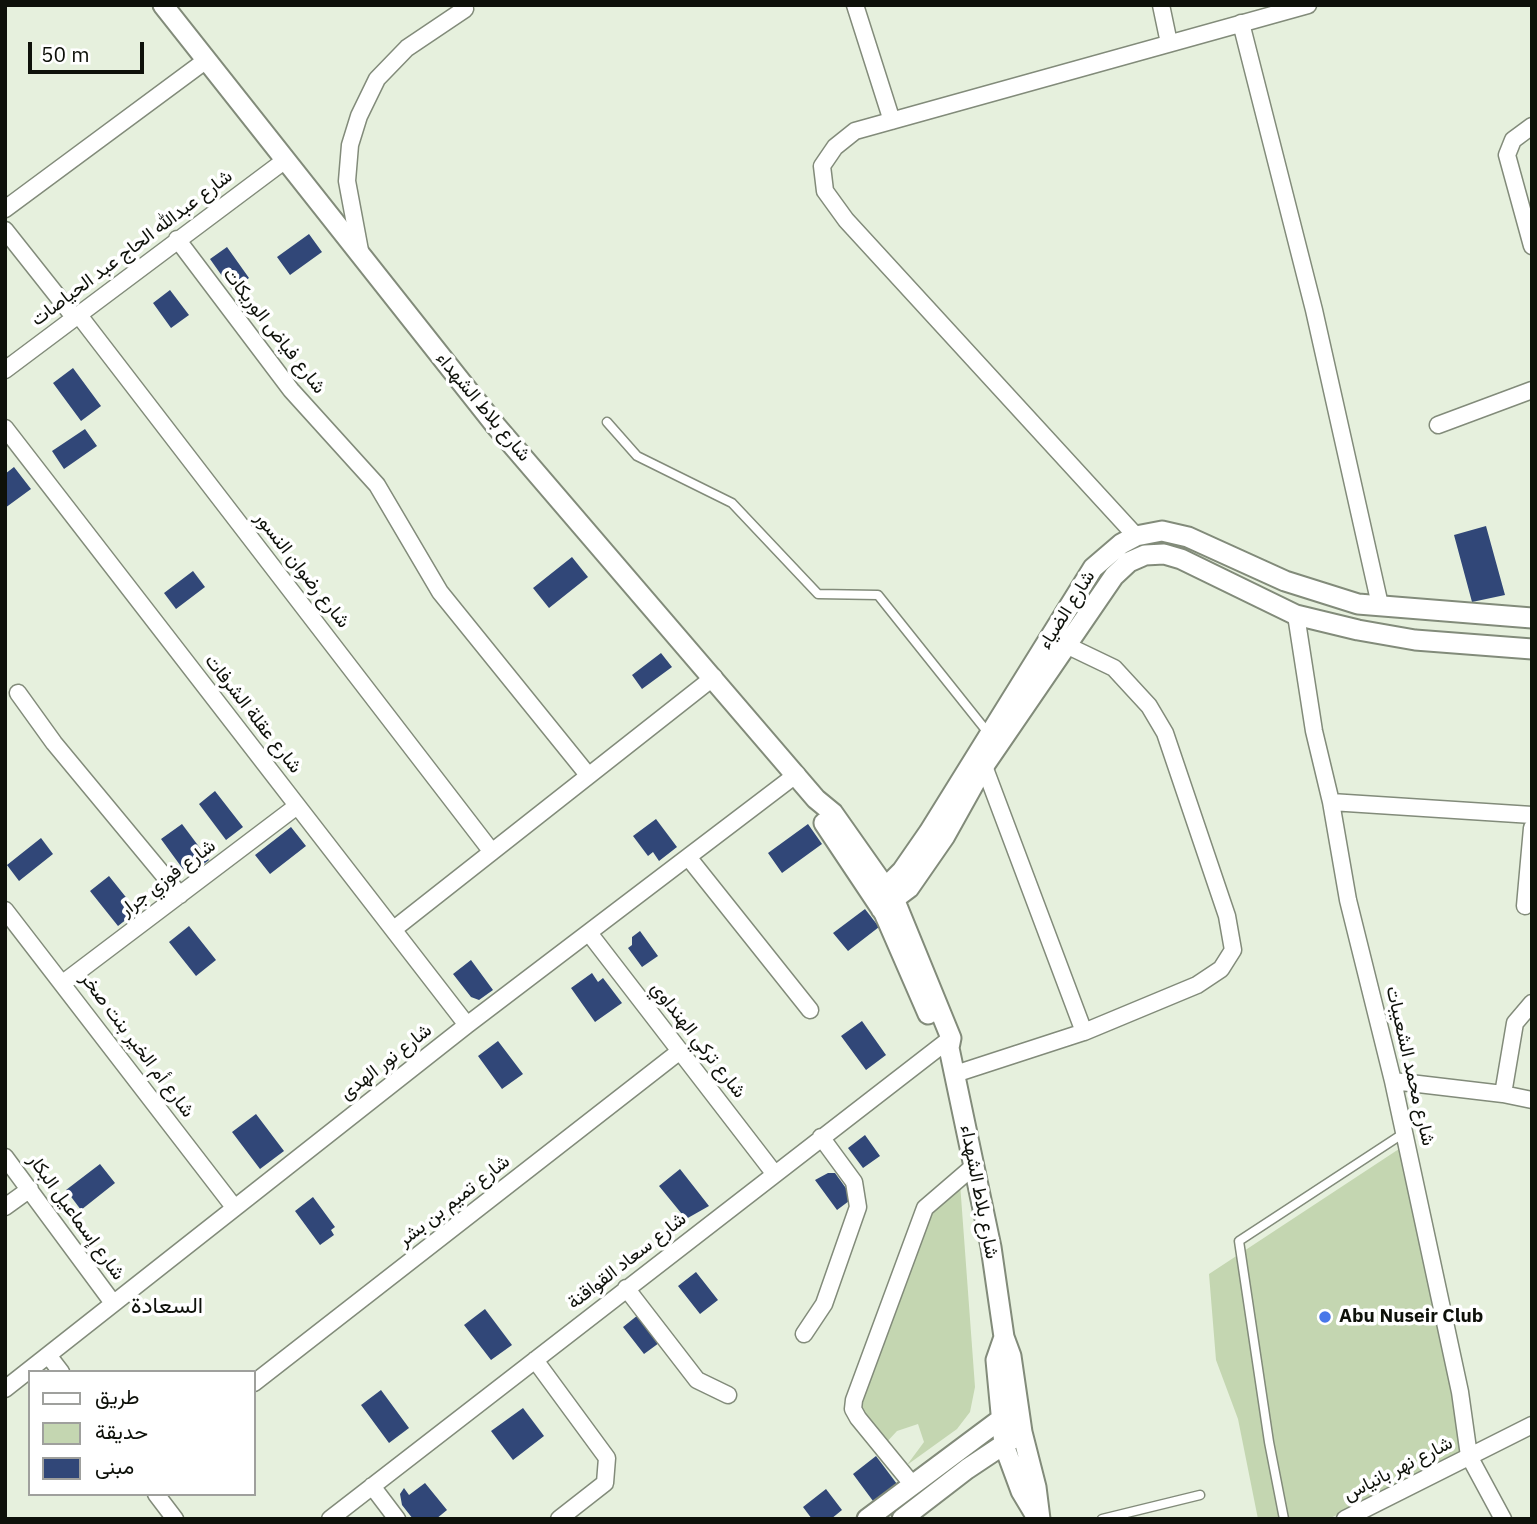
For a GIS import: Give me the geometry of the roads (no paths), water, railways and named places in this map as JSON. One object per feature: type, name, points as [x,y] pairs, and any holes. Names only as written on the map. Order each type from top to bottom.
[{"type":"street","name":"شارع بلاط الشهداء","points":[[163,5],[496,426],[816,799],[833,813],[883,898],[948,1042],[991,1247],[1004,1337],[1011,1356],[1022,1432],[1036,1487],[1039,1519]]},
{"type":"street","points":[[855,5],[892,121]]},
{"type":"street","points":[[1161,5],[1169,43]]},
{"type":"street","points":[[1136,536],[846,220],[825,191],[822,166],[835,147],[855,131],[1308,5]]},
{"type":"street","points":[[362,259],[347,181],[350,145],[359,116],[377,79],[407,48],[465,9]]},
{"type":"street","points":[[1241,23],[1314,310],[1380,605]]},
{"type":"street","points":[[5,209],[205,61]]},
{"type":"street","points":[[1532,126],[1513,140],[1507,156],[1532,246]]},
{"type":"street","name":"شارع عبدالله الحاج عبد الحياصات","points":[[5,370],[284,161]]},
{"type":"street","name":"شارع رضوان النسور","points":[[5,230],[76,315],[492,852]]},
{"type":"street","name":"شارع فياض الوريكات","points":[[177,239],[291,390],[377,485],[440,592],[588,775]]},
{"type":"street","points":[[1438,425],[1532,390]]},
{"type":"street","name":"شارع عقلة الشرفات","points":[[5,428],[467,1025]]},
{"type":"street","name":"شارع الضياء","points":[[883,898],[1093,568],[1106,554],[1136,536],[1162,531],[1188,537],[1285,581],[1358,604],[1532,618]]},
{"type":"street","name":"شارع الضياء","points":[[883,898],[909,887],[945,836],[984,766],[1114,576],[1129,562],[1145,555],[1164,554],[1181,559],[1296,615],[1415,640],[1532,649]]},
{"type":"street","name":"شارع محمد الشعيبات","points":[[1296,615],[1316,742],[1331,802],[1348,901],[1393,1081],[1460,1392],[1469,1456],[1503,1519]]},
{"type":"street","points":[[955,1074],[1084,1032],[1197,985],[1221,969],[1233,950],[1227,916],[1165,733],[1149,706],[1114,668],[1066,645]]},
{"type":"street","points":[[394,929],[714,677]]},
{"type":"street","points":[[18,693],[54,743],[180,895]]},
{"type":"street","points":[[984,766],[1084,1032]]},
{"type":"street","name":"شارع نور الهدى","points":[[29,1370],[467,1025],[797,774]]},
{"type":"street","points":[[1331,802],[1532,815]]},
{"type":"street","name":"شارع فوزي جرار","points":[[63,983],[297,806]]},
{"type":"street","points":[[1525,906],[1532,828]]},
{"type":"street","points":[[688,857],[810,1010]]},
{"type":"street","name":"شارع أم الخير بنت صخر","points":[[5,909],[234,1207]]},
{"type":"street","name":"شارع تركي الهنداوي","points":[[589,933],[774,1174]]},
{"type":"street","points":[[1503,1094],[1515,1023],[1532,1003]]},
{"type":"street","name":"شارع سعاد القواقنة","points":[[330,1519],[625,1288],[948,1042]]},
{"type":"street","name":"شارع تميم بن بشر","points":[[256,1381],[680,1051]]},
{"type":"street","points":[[1393,1081],[1532,1100]]},
{"type":"street","points":[[804,1335],[824,1304],[858,1207],[854,1182],[821,1137]]},
{"type":"street","name":"شارع إسماعيل البكار","points":[[5,1157],[113,1303]]},
{"type":"street","points":[[912,1484],[858,1418],[853,1409],[854,1400],[925,1208],[975,1165]]},
{"type":"street","points":[[5,1207],[30,1189]]},
{"type":"street","points":[[625,1288],[697,1380],[728,1395]]},
{"type":"street","name":"شارع بلاط الشهداء","points":[[1004,1337],[996,1360],[1004,1444],[1021,1490],[1039,1519]]},
{"type":"street","points":[[48,1355],[59,1370]]},
{"type":"street","points":[[535,1360],[607,1458],[605,1482],[559,1519]]},
{"type":"street","name":"شارع نور الهدى","points":[[5,1389],[28,1371]]},
{"type":"street","points":[[867,1519],[1019,1407]]},
{"type":"street","name":"شارع نهر بانياس","points":[[1345,1519],[1532,1425]]},
{"type":"street","points":[[902,1519],[1022,1432]]},
{"type":"street","points":[[372,1486],[397,1519]]},
{"type":"street","points":[[158,1496],[175,1519]]},
{"type":"lane","points":[[607,422],[637,456],[732,503],[818,594],[878,595],[989,734]]},
{"type":"lane","points":[[1284,1519],[1269,1442],[1239,1241],[1404,1133]]},
{"type":"lane","points":[[1102,1519],[1200,1494]]},
{"type":"place","name":"Abu Nuseir Club","points":[[1325,1317]]},
{"type":"district","name":"السعادة","points":[[167,1306]]}]
